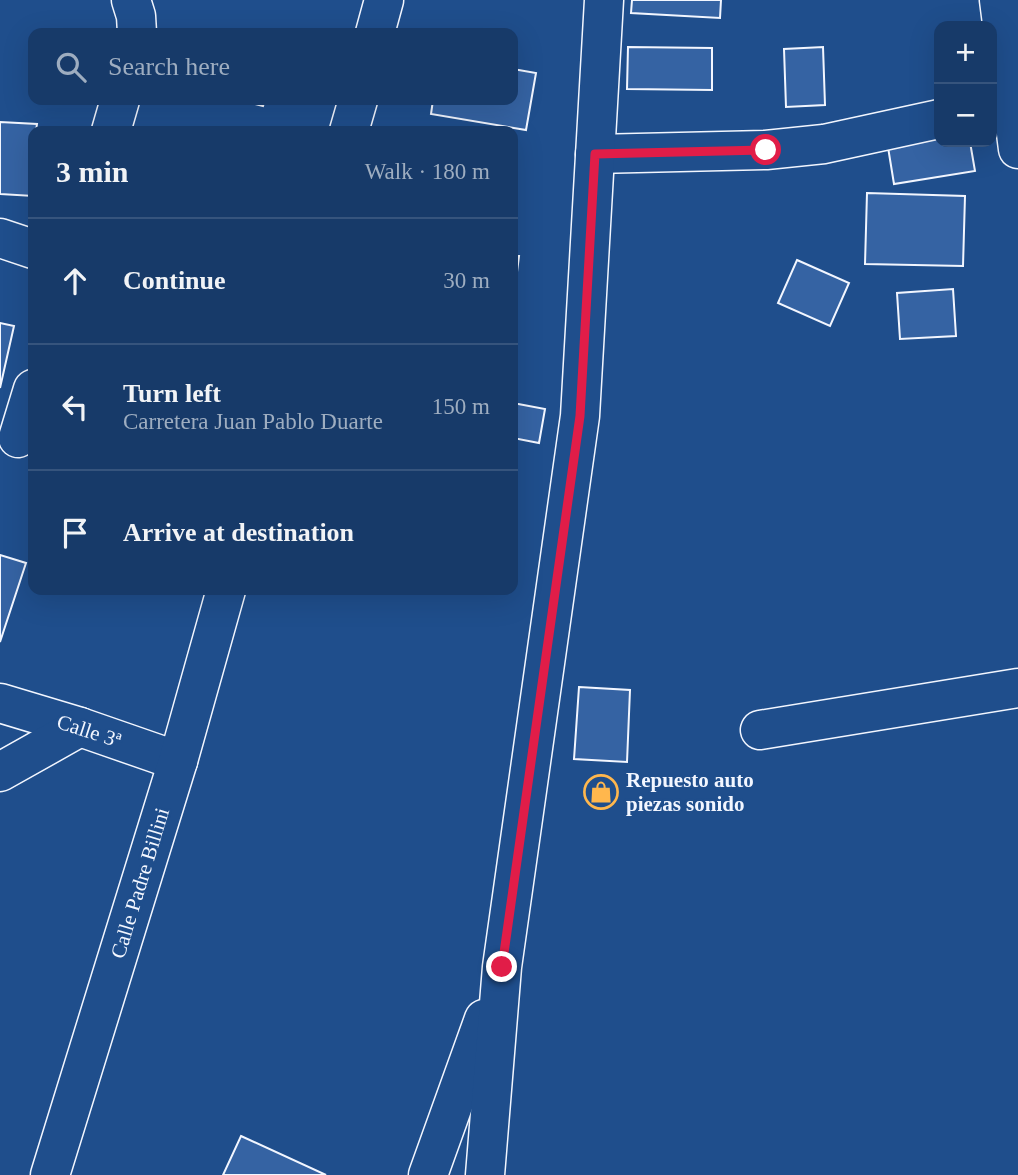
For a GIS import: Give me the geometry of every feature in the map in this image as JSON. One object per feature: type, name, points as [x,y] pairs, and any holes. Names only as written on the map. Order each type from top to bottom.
[{"type":"street","points":[[131,0],[137,28]]},
{"type":"street","points":[[377,28],[384,0]]},
{"type":"street","points":[[485,1175],[502,967],[580,416],[604,0]]},
{"type":"street","points":[[999,0],[1007,104],[1018,149]]},
{"type":"street","points":[[112,126],[119,105]]},
{"type":"street","points":[[350,126],[357,105]]},
{"type":"street","points":[[595,154],[766,150],[824,144],[934,120]]},
{"type":"street","points":[[0,238],[28,247]]},
{"type":"street","points":[[17,438],[28,404]]},
{"type":"street","name":"Calle Padre Billini","points":[[50,1175],[178,761],[225,595]]},
{"type":"street","points":[[760,730],[1018,688]]},
{"type":"street","name":"Calle 3ª","points":[[0,703],[178,761]]},
{"type":"street","points":[[0,772],[80,727]]},
{"type":"street","points":[[428,1175],[502,967]]},
{"type":"building","points":[[632,0],[721,0],[720,18],[631,13]]},
{"type":"building","points":[[628,47],[712,48],[712,90],[627,89]]},
{"type":"building","points":[[823,47],[825,105],[786,107],[784,49]]},
{"type":"building","points":[[518,70],[536,73],[526,130],[518,129],[518,126],[502,126],[431,114],[432,105],[518,105]]},
{"type":"building","points":[[0,122],[37,124],[28,126],[28,196],[0,194]]},
{"type":"building","points":[[934,133],[934,147],[971,147],[975,171],[894,184],[887,141]]},
{"type":"building","points":[[867,193],[965,196],[963,266],[865,264]]},
{"type":"building","points":[[797,260],[849,283],[830,326],[778,303]]},
{"type":"building","points":[[953,289],[956,336],[900,339],[897,293]]},
{"type":"building","points":[[0,323],[14,326],[0,388]]},
{"type":"building","points":[[518,404],[545,409],[539,443],[518,439]]},
{"type":"building","points":[[0,555],[26,563],[0,642]]},
{"type":"building","points":[[579,687],[630,690],[627,762],[574,759]]},
{"type":"building","points":[[241,1136],[326,1175],[223,1175]]},
{"type":"place","name":"Repuesto auto piezas sonido","points":[[601,792]]},
{"type":"route","points":[[502,967],[580,416],[595,154],[766,150]]}]
